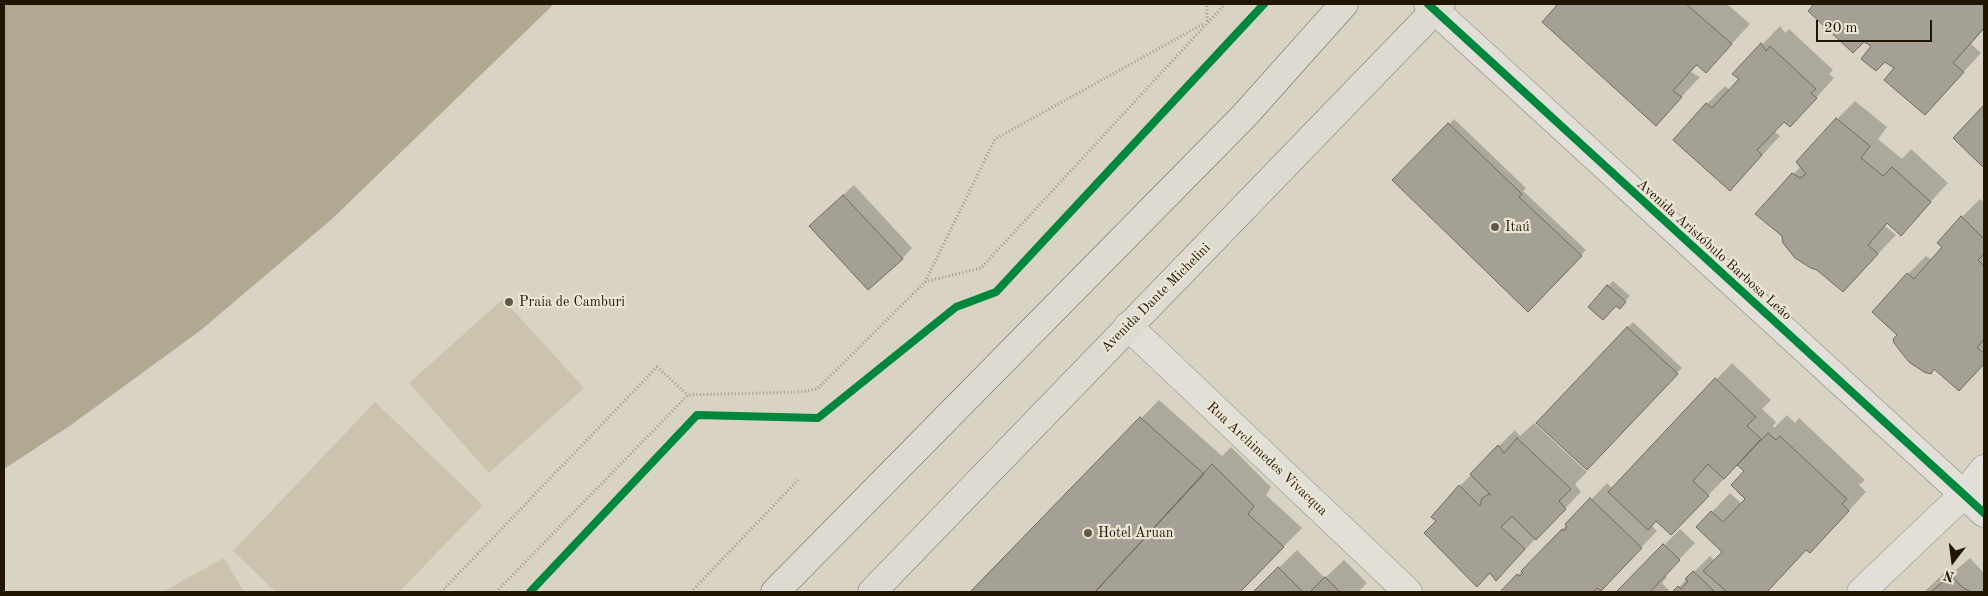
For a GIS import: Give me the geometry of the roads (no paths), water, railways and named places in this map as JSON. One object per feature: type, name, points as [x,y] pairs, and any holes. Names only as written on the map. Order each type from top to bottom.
[{"type":"main road","points":[[775,592],[1237,123],[1344,4]]},
{"type":"main road","name":"Avenida Dante Michelini","points":[[872,592],[1128,326],[1207,247],[1435,6]]},
{"type":"street","name":"Avenida Aristóbulo Barbosa Leão","points":[[1435,6],[1520,90],[1984,513]]},
{"type":"street","name":"Rua Archimedes Vivacqua","points":[[1128,326],[1408,592]]},
{"type":"street","points":[[1861,592],[1964,494],[1984,469]]},
{"type":"place","name":"Itaú","points":[[1495,227]]},
{"type":"place","name":"Praia de Camburi","points":[[509,302]]},
{"type":"place","name":"Hotel Aruan","points":[[1088,533]]}]
